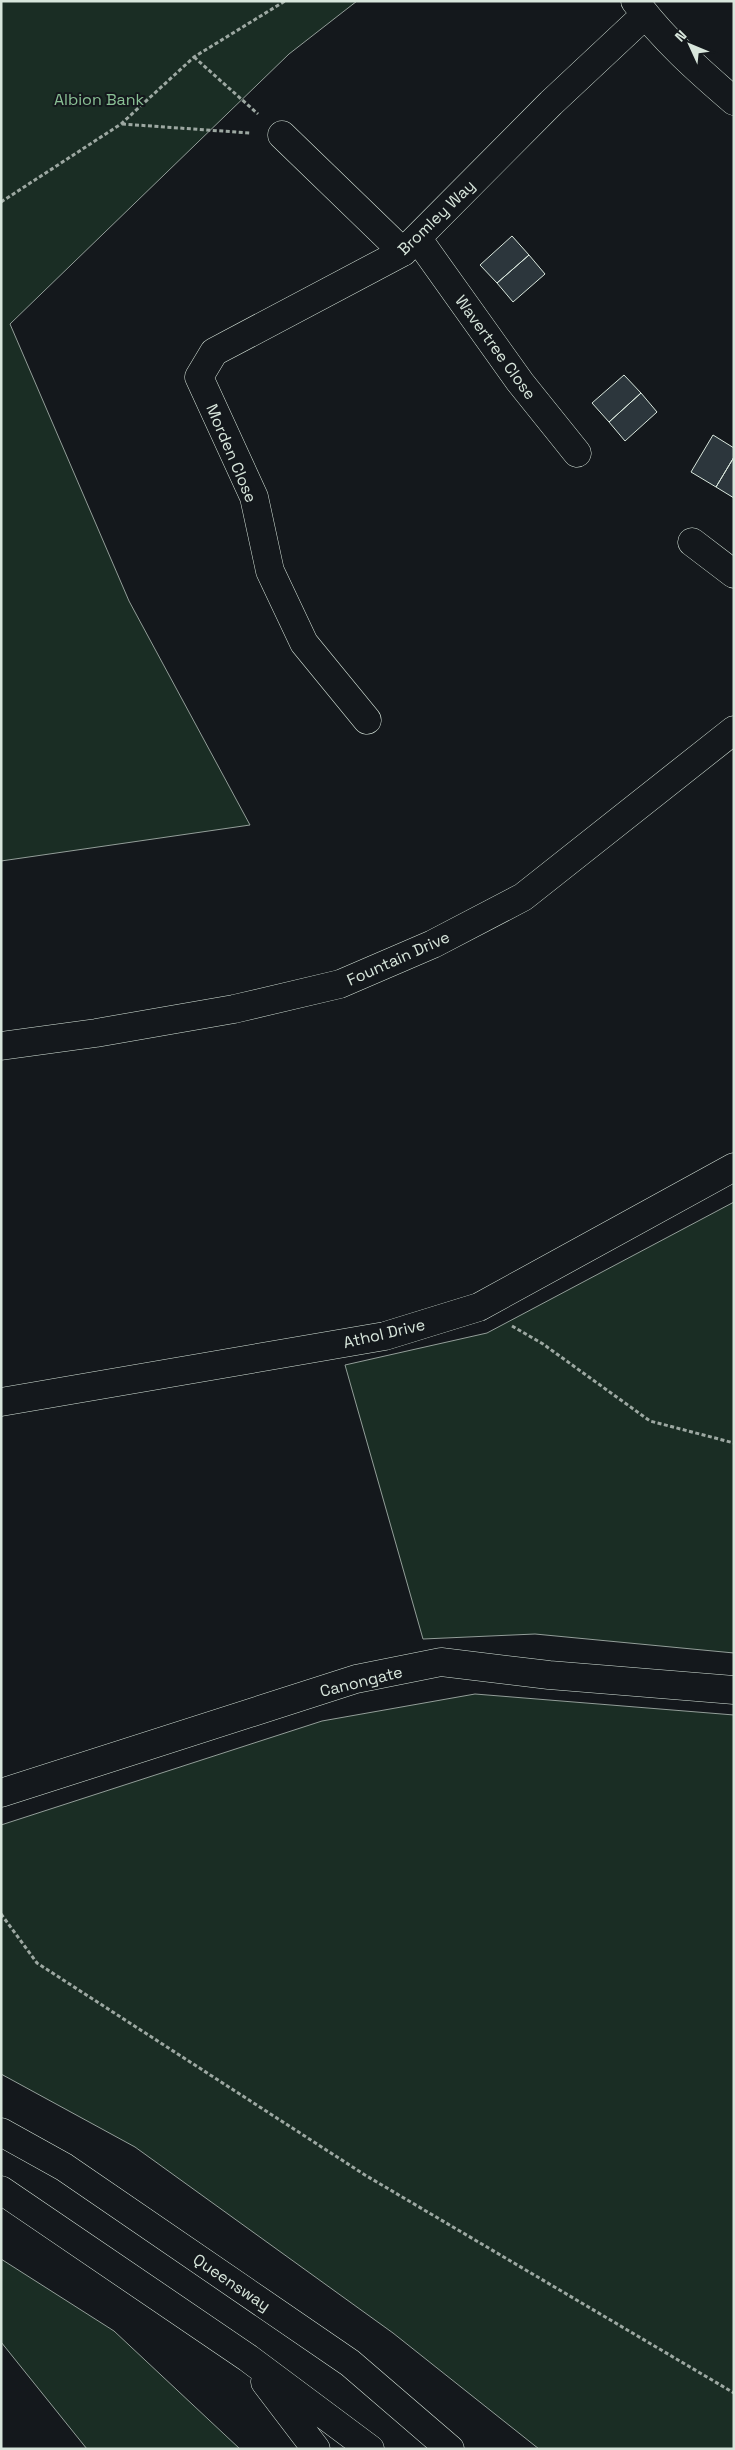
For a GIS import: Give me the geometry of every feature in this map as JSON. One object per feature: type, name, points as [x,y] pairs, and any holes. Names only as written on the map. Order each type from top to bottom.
[{"type":"main road","points":[[640,8],[712,82],[734,101]]},
{"type":"main road","name":"Bromley Way","points":[[199,377],[214,352],[411,245],[551,103],[640,8]]},
{"type":"main road","name":"Wavertree Close","points":[[282,135],[411,245],[577,453]]},
{"type":"main road","name":"Morden Close","points":[[199,377],[254,497],[270,571],[304,642],[366,720]]},
{"type":"main road","points":[[692,542],[734,574]]},
{"type":"main road","name":"Fountain Drive","points":[[1,1046],[96,1033],[234,1009],[340,984],[433,944],[523,897],[734,730]]},
{"type":"main road","name":"Athol Drive","points":[[1,1402],[385,1336],[479,1307],[734,1167]]},
{"type":"main road","name":"Canongate","points":[[1,1793],[356,1679],[442,1662],[550,1675],[734,1690]]},
{"type":"main road","name":"Queensway","points":[[1,2132],[64,2167],[350,2363],[450,2449]]},
{"type":"main road","points":[[1,2190],[248,2358],[370,2449]]},
{"type":"main road","points":[[248,2358],[316,2449]]},
{"type":"path","points":[[1,202],[121,124],[194,57],[284,1]]},
{"type":"path","points":[[194,57],[282,135]]},
{"type":"path","points":[[121,124],[282,135]]},
{"type":"path","points":[[479,1307],[543,1344],[650,1421],[734,1443]]},
{"type":"path","points":[[1,1914],[37,1963],[366,2175],[734,2393]]},
{"type":"green space","name":"Albion Bank","points":[[1,1],[357,1],[289,54],[10,324],[129,601],[250,825],[1,861]]},
{"type":"green space","points":[[734,1202],[734,1653],[535,1634],[423,1639],[345,1365],[487,1333]]},
{"type":"green space","points":[[475,1694],[734,1715],[734,2449],[539,2449],[393,2333],[135,2147],[1,2074],[1,1825],[322,1721]]},
{"type":"green space","points":[[1,2259],[114,2331],[240,2449],[87,2449],[1,2342]]},
{"type":"building","points":[[512,236],[529,255],[497,283],[480,265]]},
{"type":"building","points":[[529,255],[545,274],[513,302],[497,283]]},
{"type":"building","points":[[624,375],[641,393],[609,422],[592,403]]},
{"type":"building","points":[[641,393],[657,412],[625,441],[609,422]]},
{"type":"building","points":[[713,435],[734,448],[734,457],[716,487],[691,472]]},
{"type":"building","points":[[734,457],[734,498],[716,487]]}]
